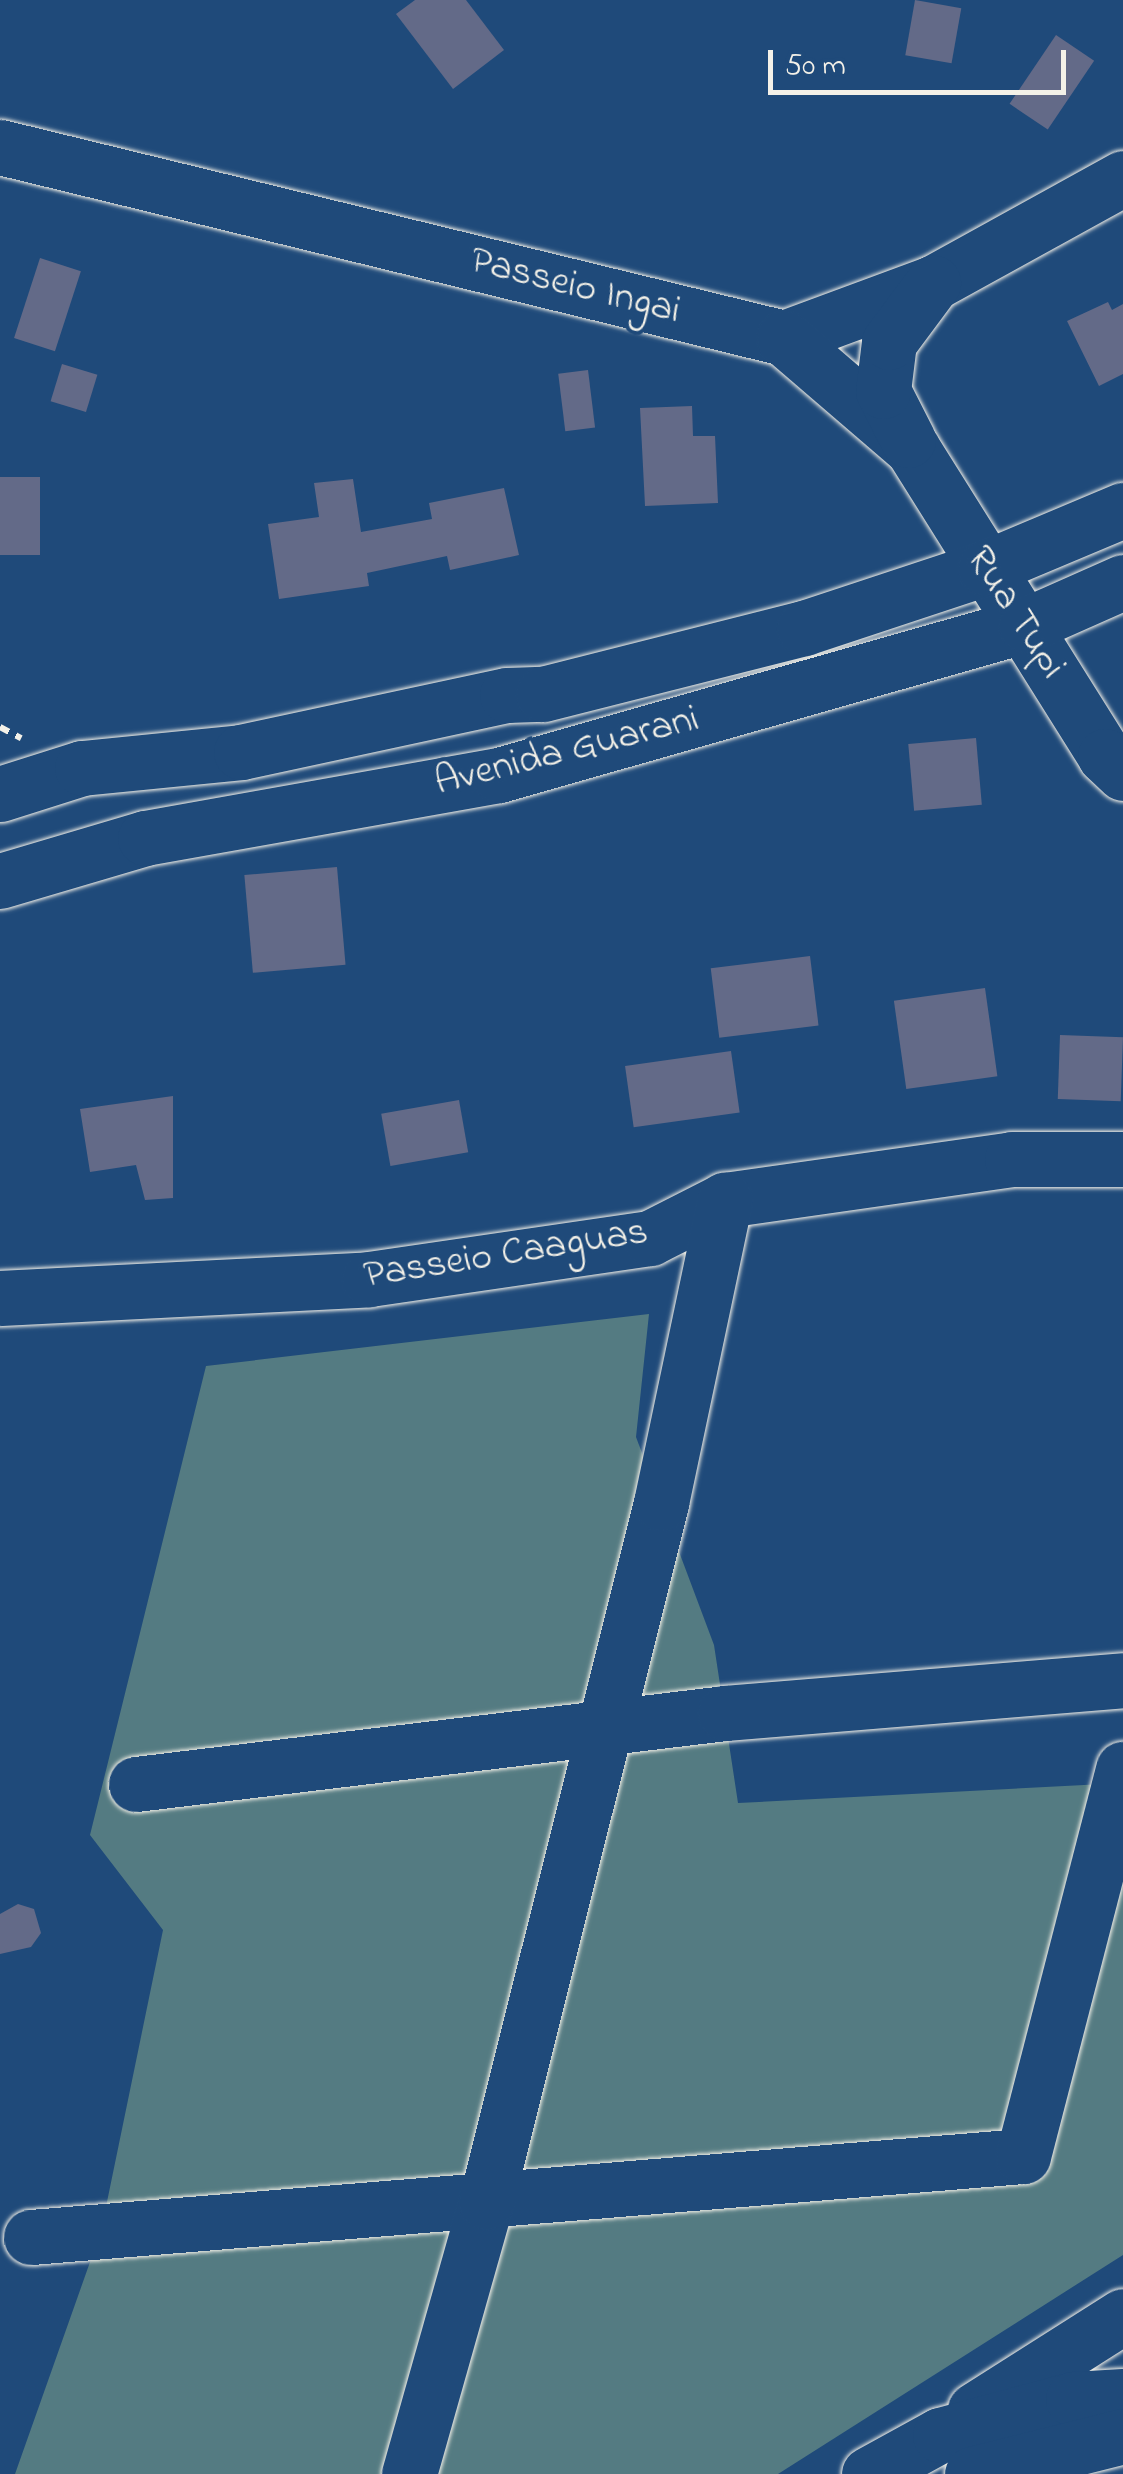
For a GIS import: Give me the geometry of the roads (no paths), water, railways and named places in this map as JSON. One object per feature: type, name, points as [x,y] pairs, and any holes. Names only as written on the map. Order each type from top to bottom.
[{"type":"street","name":"Passeio Ingai","points":[[0,146],[784,338]]},
{"type":"street","points":[[784,338],[933,284],[1123,178]]},
{"type":"street","name":"Rua Tupi","points":[[933,284],[889,342],[883,390],[912,448],[985,568],[1026,625],[1105,756],[1123,773]]},
{"type":"street","name":"Rua Tupi","points":[[784,338],[912,448]]},
{"type":"street","name":"Avenida Guarani","points":[[0,794],[82,768],[241,752],[507,695],[544,694],[804,628],[985,568],[1123,510]]},
{"type":"street","name":"Avenida Guarani","points":[[0,881],[145,838],[500,776],[1026,625],[1123,582]]},
{"type":"street","name":"Passeio Caaguas","points":[[0,1298],[388,1276],[650,1238],[724,1200],[1012,1159],[1123,1160]]},
{"type":"street","points":[[409,2474],[486,2202],[661,1503],[724,1200]]},
{"type":"street","points":[[136,1784],[604,1726],[1123,1680]]},
{"type":"street","points":[[31,2237],[1023,2156],[1123,1768]]},
{"type":"street","points":[[956,2455],[1123,2316]]},
{"type":"street","points":[[956,2455],[1073,2400],[1123,2396]]},
{"type":"street","points":[[870,2474],[956,2455],[1123,2436]]}]
